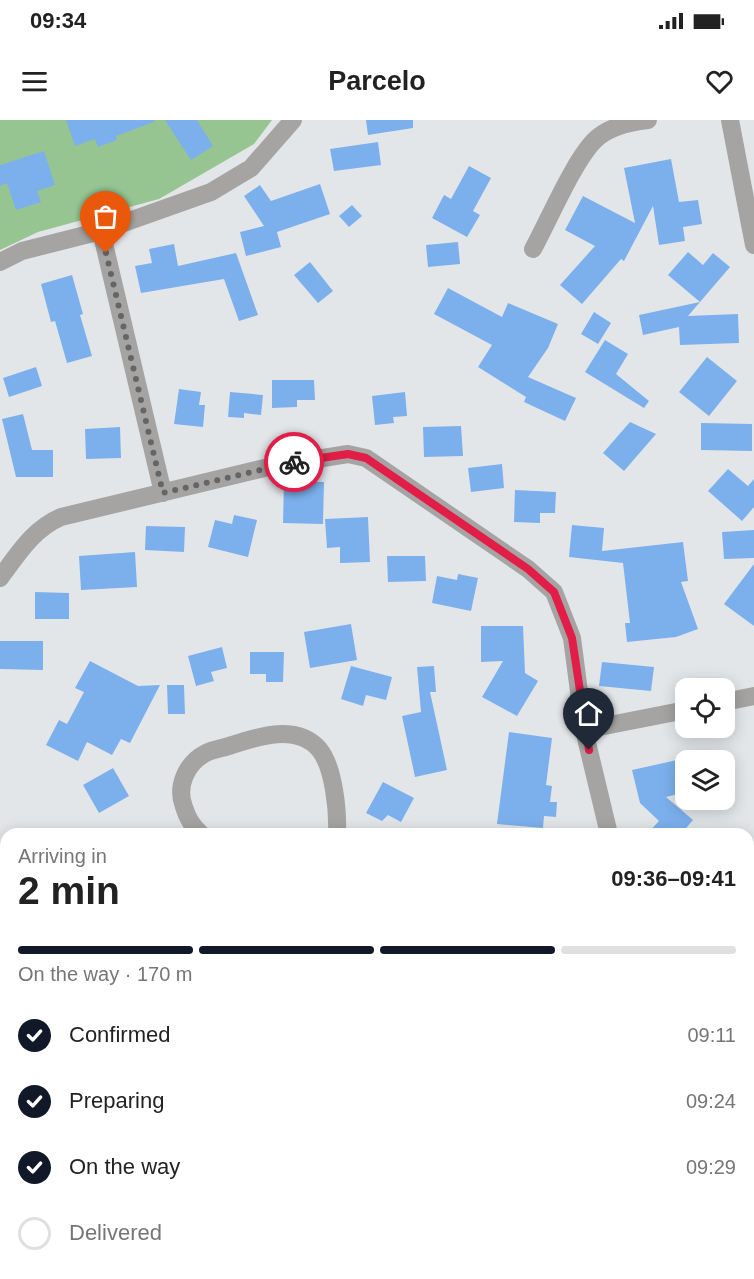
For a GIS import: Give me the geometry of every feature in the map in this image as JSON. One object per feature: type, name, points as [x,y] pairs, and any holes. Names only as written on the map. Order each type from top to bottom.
[{"type":"street","points":[[0,262],[22,251],[101,231],[211,192],[251,168],[294,120]]},
{"type":"street","points":[[533,249],[581,159],[595,139],[630,122],[648,120]]},
{"type":"street","points":[[730,120],[754,245]]},
{"type":"street","points":[[101,231],[163,493]]},
{"type":"street","points":[[0,578],[30,538],[46,523],[61,517],[273,466],[348,454],[366,458],[528,569],[554,592],[572,638],[584,730],[608,828]]},
{"type":"street","points":[[735,700],[754,696]]},
{"type":"street","points":[[584,730],[675,712]]},
{"type":"street","points":[[194,828],[179,795],[186,770],[205,753],[265,734],[305,738],[320,750],[331,778],[338,814],[337,828]]},
{"type":"green space","points":[[0,120],[272,120],[254,144],[159,199],[38,232],[0,250]]},
{"type":"building","points":[[66,120],[154,120],[154,122],[116,136],[117,140],[98,147],[95,139],[75,146]]},
{"type":"building","points":[[165,120],[197,120],[213,146],[191,160]]},
{"type":"building","points":[[366,120],[413,120],[413,128],[368,135]]},
{"type":"building","points":[[378,142],[381,165],[334,171],[330,149]]},
{"type":"building","points":[[44,151],[55,185],[37,191],[41,202],[16,210],[7,183],[0,186],[0,165]]},
{"type":"building","points":[[671,159],[679,202],[698,200],[702,224],[683,227],[685,241],[659,245],[653,206],[624,261],[621,259],[582,304],[560,285],[595,246],[565,230],[583,196],[635,223],[624,168]]},
{"type":"building","points":[[469,166],[491,178],[473,211],[480,215],[467,237],[432,218],[444,195],[451,199]]},
{"type":"building","points":[[320,184],[330,214],[277,232],[281,247],[246,256],[240,232],[264,226],[244,196],[260,185],[271,201]]},
{"type":"building","points":[[352,205],[362,216],[349,227],[339,216]]},
{"type":"building","points":[[458,242],[460,264],[428,267],[426,245]]},
{"type":"building","points":[[174,244],[178,266],[236,253],[258,315],[239,321],[224,279],[141,293],[135,266],[152,263],[149,249]]},
{"type":"building","points":[[688,252],[703,265],[713,253],[730,267],[700,302],[668,275]]},
{"type":"building","points":[[310,262],[333,291],[318,303],[294,275]]},
{"type":"building","points":[[72,275],[83,314],[80,315],[92,356],[67,363],[55,321],[51,322],[41,284]]},
{"type":"building","points":[[448,288],[502,317],[508,303],[558,324],[548,348],[528,377],[576,398],[565,421],[524,402],[526,397],[478,367],[492,345],[434,314]]},
{"type":"building","points":[[700,302],[688,316],[738,314],[739,343],[680,345],[679,327],[643,335],[639,315]]},
{"type":"building","points":[[594,312],[611,323],[598,344],[581,334]]},
{"type":"building","points":[[605,340],[628,354],[616,374],[649,401],[644,408],[585,372]]},
{"type":"building","points":[[707,357],[737,381],[709,416],[679,392]]},
{"type":"building","points":[[36,367],[42,386],[9,397],[3,378]]},
{"type":"building","points":[[272,380],[314,380],[315,400],[297,400],[297,407],[272,408]]},
{"type":"building","points":[[179,389],[201,392],[199,405],[205,405],[203,427],[174,424]]},
{"type":"building","points":[[230,392],[263,395],[261,415],[244,413],[244,418],[228,417]]},
{"type":"building","points":[[405,392],[407,416],[393,417],[394,423],[375,425],[372,396]]},
{"type":"building","points":[[23,414],[32,450],[53,450],[53,477],[16,477],[2,419]]},
{"type":"building","points":[[630,422],[656,434],[624,471],[603,453]]},
{"type":"building","points":[[701,423],[752,424],[752,451],[701,450]]},
{"type":"building","points":[[461,426],[463,456],[424,457],[423,427]]},
{"type":"building","points":[[120,427],[121,458],[86,459],[85,429]]},
{"type":"building","points":[[502,464],[504,488],[471,492],[468,468]]},
{"type":"building","points":[[728,469],[748,486],[754,479],[754,507],[742,521],[708,491]]},
{"type":"building","points":[[284,481],[324,482],[323,524],[283,523]]},
{"type":"building","points":[[515,490],[556,492],[555,513],[540,513],[540,523],[514,522]]},
{"type":"building","points":[[234,515],[257,520],[248,557],[208,547],[215,520],[232,524]]},
{"type":"building","points":[[368,517],[370,562],[340,563],[340,547],[327,548],[325,519]]},
{"type":"building","points":[[572,525],[604,528],[602,551],[683,542],[688,581],[681,582],[698,629],[676,637],[627,642],[625,623],[630,623],[623,563],[569,557]]},
{"type":"building","points":[[146,526],[185,527],[184,552],[145,550]]},
{"type":"building","points":[[754,530],[754,558],[724,559],[722,532]]},
{"type":"building","points":[[135,552],[137,587],[81,590],[79,556]]},
{"type":"building","points":[[387,556],[425,556],[426,581],[388,582]]},
{"type":"building","points":[[754,564],[754,626],[724,604]]},
{"type":"building","points":[[458,574],[478,578],[471,611],[432,603],[437,576],[457,580]]},
{"type":"building","points":[[35,592],[69,593],[69,619],[35,619]]},
{"type":"building","points":[[351,624],[357,660],[310,668],[304,632]]},
{"type":"building","points":[[481,626],[523,626],[525,673],[538,681],[517,716],[482,697],[503,661],[481,662]]},
{"type":"building","points":[[0,641],[43,641],[43,670],[0,669]]},
{"type":"building","points":[[222,647],[227,668],[211,672],[214,681],[196,686],[188,656]]},
{"type":"building","points":[[250,652],[284,652],[283,682],[266,682],[266,674],[250,674]]},
{"type":"building","points":[[90,661],[138,686],[160,685],[130,743],[121,739],[112,755],[87,742],[78,761],[46,745],[59,720],[67,724],[84,692],[75,688]]},
{"type":"building","points":[[602,662],[654,667],[651,691],[599,686]]},
{"type":"building","points":[[351,666],[392,677],[386,700],[366,695],[363,706],[341,699]]},
{"type":"building","points":[[434,666],[436,692],[430,692],[447,770],[415,777],[402,716],[421,712],[417,667]]},
{"type":"building","points":[[167,685],[184,685],[185,714],[168,714]]},
{"type":"building","points":[[509,732],[552,738],[546,785],[552,786],[550,802],[557,802],[556,817],[544,816],[543,828],[497,824]]},
{"type":"building","points":[[675,760],[675,795],[666,797],[675,805],[675,810],[681,810],[693,820],[686,828],[653,828],[659,821],[640,803],[632,770]]},
{"type":"building","points":[[113,768],[129,796],[99,813],[83,785]]},
{"type":"building","points":[[383,782],[414,798],[401,822],[388,815],[382,821],[366,813]]},
{"type":"way so far","points":[[106,253],[163,493],[294,462]]},
{"type":"route","points":[[294,462],[348,454],[366,458],[528,569],[554,592],[572,638],[584,730],[589,750]]}]
